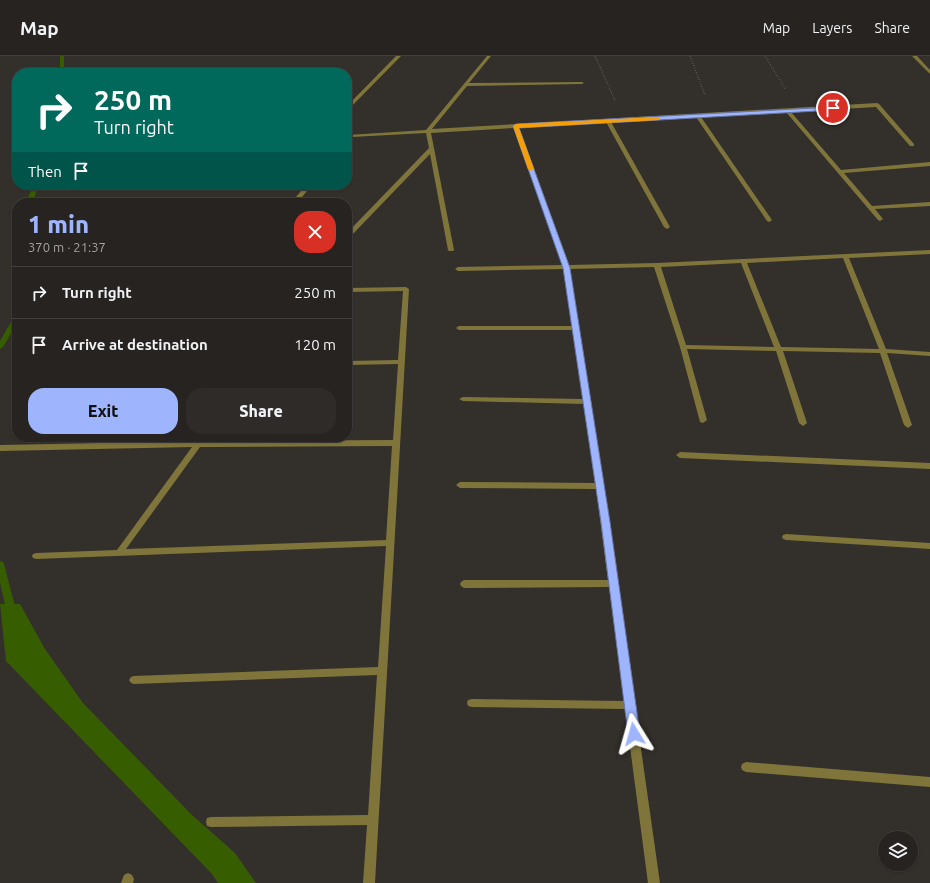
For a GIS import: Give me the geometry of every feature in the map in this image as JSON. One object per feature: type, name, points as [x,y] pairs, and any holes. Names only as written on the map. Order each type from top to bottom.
[{"type":"street","points":[[352,104],[398,56]]},
{"type":"street","points":[[451,250],[428,131],[489,56]]},
{"type":"street","points":[[914,56],[930,74]]},
{"type":"street","points":[[465,85],[582,83]]},
{"type":"street","points":[[352,136],[788,112],[877,105],[912,146]]},
{"type":"street","points":[[788,112],[880,219]]},
{"type":"street","points":[[699,117],[770,220]]},
{"type":"street","points":[[608,122],[667,226]]},
{"type":"street","points":[[516,126],[567,268],[613,583],[654,883]]},
{"type":"street","points":[[352,232],[431,149]]},
{"type":"street","points":[[840,172],[930,164]]},
{"type":"street","points":[[298,198],[305,190]]},
{"type":"street","points":[[870,208],[930,204]]},
{"type":"street","points":[[458,269],[657,265],[930,252]]},
{"type":"street","points":[[846,257],[883,351],[908,424]]},
{"type":"street","points":[[742,260],[779,350],[803,423]]},
{"type":"street","points":[[657,265],[683,347],[703,420]]},
{"type":"street","points":[[352,290],[406,289],[369,883]]},
{"type":"street","points":[[459,328],[575,328]]},
{"type":"street","points":[[683,347],[883,351],[930,354]]},
{"type":"street","points":[[352,363],[401,362]]},
{"type":"street","points":[[463,399],[587,402]]},
{"type":"street","points":[[0,448],[198,444],[396,444]]},
{"type":"street","points":[[119,553],[198,444]]},
{"type":"street","points":[[680,455],[930,466]]},
{"type":"street","points":[[460,485],[599,486]]},
{"type":"street","points":[[786,537],[930,546]]},
{"type":"street","points":[[36,556],[390,543]]},
{"type":"street","points":[[464,584],[613,583]]},
{"type":"street","points":[[134,680],[382,672]]},
{"type":"street","points":[[472,703],[630,705]]},
{"type":"street","points":[[746,767],[930,782]]},
{"type":"street","points":[[211,822],[373,820]]},
{"type":"path","points":[[595,56],[615,100]]},
{"type":"path","points":[[690,56],[705,95]]},
{"type":"path","points":[[765,56],[786,90]]},
{"type":"shaded area","points":[[0,604],[20,604],[45,649],[83,703],[192,815],[235,853],[256,883],[218,883],[212,874],[6,661]]},
{"type":"waterway","points":[[62,56],[62,68]]},
{"type":"waterway","points":[[31,198],[34,190]]},
{"type":"waterway","points":[[0,347],[12,326]]},
{"type":"waterway","points":[[0,564],[12,614]]},
{"type":"slow traffic","points":[[531,169],[516,126],[658,119]]},
{"type":"route","points":[[634,734],[605,522],[567,268],[516,126],[668,119],[833,108]]}]
